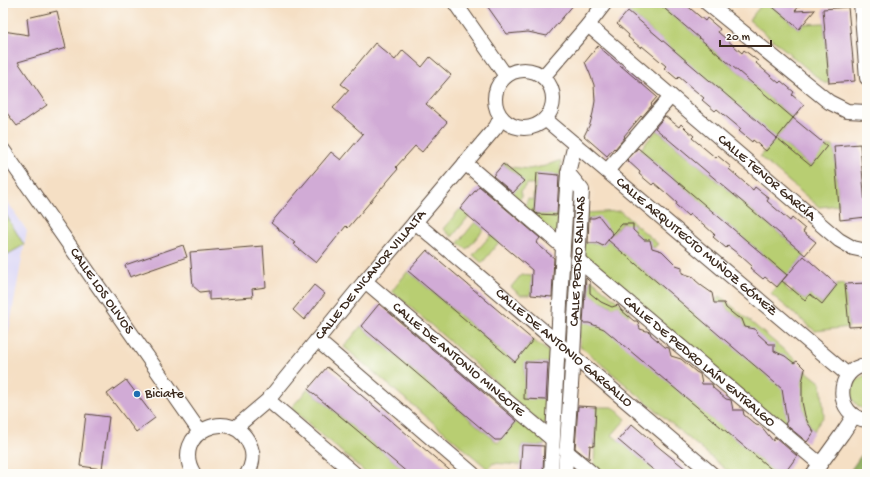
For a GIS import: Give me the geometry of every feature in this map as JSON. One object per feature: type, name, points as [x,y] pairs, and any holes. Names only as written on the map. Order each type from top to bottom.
[{"type":"street","points":[[455,3],[506,76]]},
{"type":"street","points":[[543,77],[605,3]]},
{"type":"street","points":[[707,3],[829,102],[847,111],[867,112]]},
{"type":"street","points":[[861,3],[867,78]]},
{"type":"street","name":"CALLE TENOR GARCÍA","points":[[588,25],[839,240],[853,248],[867,251]]},
{"type":"street","points":[[521,70],[535,72],[543,77],[550,86],[553,95],[552,105],[545,119],[535,126],[526,128],[512,125],[501,117],[496,109],[496,90],[500,82],[506,76],[521,70]]},
{"type":"street","points":[[607,171],[671,96]]},
{"type":"street","name":"CALLE DE NICANOR VILLALTA","points":[[235,428],[268,400],[365,281],[496,127],[501,117]]},
{"type":"street","name":"CALLE ARQUITECTO MUÑOZ GÓMEZ","points":[[545,119],[848,375]]},
{"type":"street","name":"CALLE PEDRO SALINAS","points":[[551,474],[568,173],[575,144]]},
{"type":"street","name":"CALLE LOS OLIVOS","points":[[3,150],[200,432]]},
{"type":"street","points":[[465,163],[563,247]]},
{"type":"street","name":"CALLE PEDRO SALINAS","points":[[565,474],[582,190],[568,173]]},
{"type":"street","name":"CALLE DE ANTONIO GARGALLO","points":[[415,222],[712,474]]},
{"type":"street","name":"CALLE DE PEDRO LAÍN ENTRALGO","points":[[578,260],[817,469]]},
{"type":"street","name":"CALLE DE ANTONIO MINGOTE","points":[[365,281],[552,439]]},
{"type":"street","points":[[317,340],[473,474]]},
{"type":"street","points":[[817,469],[842,434],[861,418],[847,409],[843,401],[842,392],[843,384],[848,375],[854,369],[862,365],[867,365]]},
{"type":"street","points":[[268,400],[355,474]]},
{"type":"street","points":[[194,474],[190,468],[188,458],[189,448],[193,439],[208,427],[217,425],[226,425],[235,428],[243,434],[249,442],[252,451],[252,461],[247,474]]},
{"type":"street","points":[[566,451],[593,474]]},
{"type":"shaded area","points":[[3,195],[27,231],[7,341],[3,343]]},
{"type":"green space","points":[[635,3],[658,3],[793,118],[777,138],[810,166],[827,146],[834,146],[839,205],[819,207],[760,157],[776,138],[628,11]]},
{"type":"green space","points":[[763,3],[768,3],[799,29],[803,24],[824,23],[829,83],[824,83],[749,20]]},
{"type":"green space","points":[[657,130],[805,255],[787,275],[640,150]]},
{"type":"green space","points":[[558,161],[561,162],[560,175],[537,174],[534,213],[558,215],[557,235],[524,208],[528,199],[533,200],[534,184],[527,184],[521,191],[522,196],[517,202],[510,196],[523,180],[503,164],[505,162],[510,167],[529,169],[545,166]]},
{"type":"green space","points":[[460,209],[469,216],[452,237],[443,229]]},
{"type":"green space","points":[[3,210],[24,245],[3,257]]},
{"type":"green space","points":[[620,211],[658,244],[654,248],[650,245],[650,241],[645,241],[623,222],[612,235],[601,226],[595,218],[585,218],[586,213]]},
{"type":"green space","points":[[475,222],[484,229],[467,249],[458,243]]},
{"type":"green space","points":[[491,235],[499,242],[482,263],[473,255]]},
{"type":"green space","points":[[608,240],[783,389],[787,421],[783,427],[583,256],[584,243],[597,243],[603,246]]},
{"type":"green space","points":[[408,271],[514,362],[533,340],[550,353],[549,363],[525,363],[524,398],[550,400],[550,403],[547,403],[545,427],[392,291]]},
{"type":"green space","points":[[521,275],[532,276],[531,295],[520,295],[511,287]]},
{"type":"green space","points":[[591,279],[630,312],[628,316],[620,309],[619,306],[610,308],[611,306],[597,302],[595,297],[589,297]]},
{"type":"green space","points":[[781,282],[786,285],[785,287],[791,293],[793,290],[805,300],[810,294],[822,304],[837,285],[845,284],[849,327],[815,331],[771,294]]},
{"type":"green space","points":[[720,296],[797,361],[793,365],[785,356],[780,356],[773,350],[773,345],[769,344],[742,324],[742,319],[732,313],[724,303],[719,304],[715,301]]},
{"type":"green space","points":[[579,322],[590,323],[604,328],[777,474],[731,474],[580,346]]},
{"type":"green space","points":[[361,326],[498,443],[519,418],[545,440],[544,446],[522,445],[521,465],[493,463],[488,469],[344,347]]},
{"type":"green space","points":[[805,370],[821,383],[824,416],[813,431],[805,414],[801,395],[802,379]]},
{"type":"green space","points":[[867,375],[867,410],[855,403],[852,398],[852,392],[856,382],[860,378]]},
{"type":"green space","points":[[308,389],[409,474],[367,474],[291,408]]},
{"type":"green space","points":[[596,407],[613,407],[626,419],[612,435],[659,474],[600,474],[594,469]]},
{"type":"green space","points":[[867,447],[867,474],[848,474]]},
{"type":"building","points":[[485,3],[575,3],[547,36],[528,32],[507,34]]},
{"type":"building","points":[[658,3],[684,3],[705,21],[707,18],[720,29],[718,32],[742,53],[744,50],[758,61],[756,63],[779,83],[781,81],[794,92],[792,95],[804,105],[793,118]]},
{"type":"building","points":[[768,3],[802,3],[795,11],[815,10],[799,29]]},
{"type":"building","points":[[848,7],[855,81],[829,83],[823,9]]},
{"type":"building","points":[[57,11],[66,48],[18,62],[47,105],[17,126],[3,108],[3,31],[29,35],[27,18]]},
{"type":"building","points":[[628,11],[777,138],[766,151],[753,140],[752,142],[739,131],[741,129],[717,109],[715,111],[702,100],[704,98],[679,77],[677,79],[664,68],[666,66],[642,46],[641,48],[628,37],[629,35],[617,24]]},
{"type":"building","points":[[375,43],[395,60],[403,50],[422,67],[430,57],[451,75],[426,104],[447,122],[422,152],[415,146],[396,167],[398,169],[348,228],[346,226],[316,263],[271,223],[331,152],[341,160],[363,134],[333,108],[349,90],[341,84]]},
{"type":"building","points":[[598,46],[657,97],[615,149],[614,148],[607,156],[584,136],[590,124],[595,101],[594,85],[585,62]]},
{"type":"building","points":[[665,116],[679,127],[681,124],[694,136],[692,138],[716,158],[718,156],[724,161],[731,167],[729,169],[753,190],[755,187],[769,198],[767,201],[790,221],[792,218],[805,229],[803,232],[816,242],[805,255],[655,128]]},
{"type":"building","points":[[793,118],[827,146],[811,166],[777,138]]},
{"type":"building","points":[[860,144],[866,217],[840,220],[834,146]]},
{"type":"building","points":[[638,148],[787,275],[777,287],[765,277],[763,279],[750,268],[752,266],[741,256],[728,246],[726,248],[713,237],[715,235],[703,224],[690,214],[688,216],[666,193],[654,183],[652,185],[639,174],[640,172],[627,160]]},
{"type":"building","points":[[503,164],[524,181],[513,193],[493,176]]},
{"type":"building","points":[[537,173],[559,175],[557,215],[537,214],[534,211]]},
{"type":"building","points":[[479,186],[540,238],[536,243],[554,258],[552,297],[531,295],[532,270],[460,209]]},
{"type":"building","points":[[599,216],[613,234],[603,246],[597,243],[588,243],[589,218]]},
{"type":"building","points":[[622,224],[633,224],[633,230],[644,240],[650,240],[652,248],[662,251],[676,265],[682,267],[682,273],[694,277],[695,280],[712,293],[714,303],[724,303],[726,308],[742,319],[745,327],[755,329],[757,333],[769,344],[774,344],[774,351],[785,356],[794,363],[797,361],[805,369],[802,382],[802,402],[805,416],[814,432],[807,442],[785,424],[787,421],[782,389],[608,240]]},
{"type":"building","points":[[183,245],[187,257],[130,277],[125,265]]},
{"type":"building","points":[[263,246],[266,287],[252,289],[253,297],[209,300],[209,291],[200,292],[193,286],[190,252]]},
{"type":"building","points":[[427,250],[533,340],[515,362],[408,271]]},
{"type":"building","points":[[804,256],[837,285],[822,304],[810,294],[805,300],[782,281]]},
{"type":"building","points":[[586,278],[590,282],[590,293],[601,302],[612,307],[618,305],[621,310],[634,321],[638,322],[640,329],[650,332],[651,335],[665,347],[669,348],[671,356],[681,359],[700,374],[702,384],[712,384],[713,388],[720,394],[726,399],[731,400],[733,410],[743,410],[744,415],[756,425],[761,426],[773,441],[775,437],[797,456],[784,474],[777,474],[604,329],[589,323],[583,323]]},
{"type":"building","points":[[867,283],[867,326],[849,327],[845,284]]},
{"type":"building","points":[[314,285],[325,294],[304,320],[293,310]]},
{"type":"building","points":[[379,304],[517,421],[501,440],[495,440],[361,326]]},
{"type":"building","points":[[525,362],[548,363],[546,400],[524,399]]},
{"type":"building","points":[[327,367],[454,474],[409,474],[308,389]]},
{"type":"building","points":[[126,380],[155,418],[136,432],[107,394]]},
{"type":"building","points":[[578,406],[596,407],[594,446],[590,445],[589,459],[575,448]]},
{"type":"building","points":[[86,414],[109,417],[102,469],[80,466]]},
{"type":"building","points":[[632,424],[692,474],[658,474],[618,440]]},
{"type":"building","points":[[522,445],[544,446],[543,474],[520,474]]},
{"type":"place","name":"Biciate","points":[[137,394]]}]
